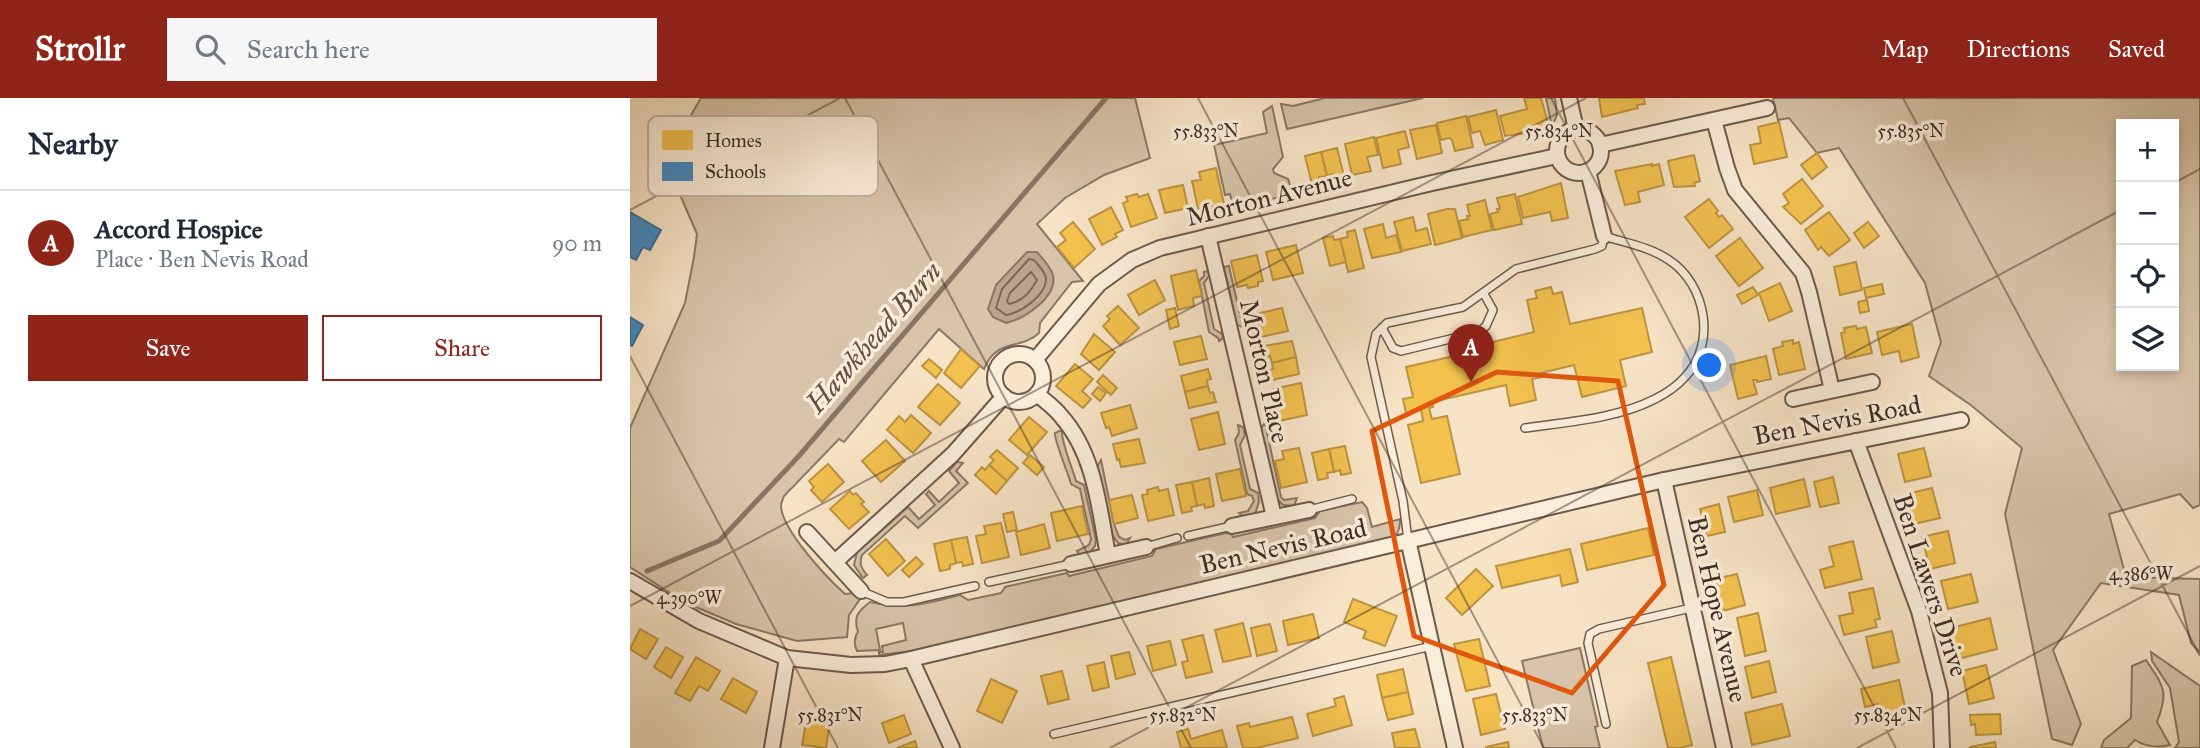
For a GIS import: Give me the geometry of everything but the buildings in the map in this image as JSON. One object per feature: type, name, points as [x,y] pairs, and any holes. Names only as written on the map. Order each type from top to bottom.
[{"type":"street","points":[[1569,98],[1576,129]]},
{"type":"street","points":[[1600,145],[1767,108]]},
{"type":"street","points":[[1714,120],[1735,190],[1803,273],[1810,292],[1832,390]]},
{"type":"street","points":[[1576,129],[1593,135],[1600,145],[1600,158],[1588,171],[1573,173],[1566,169],[1557,156],[1557,149],[1563,136],[1576,129]]},
{"type":"street","name":"Morton Avenue","points":[[1035,360],[1099,284],[1132,260],[1160,248],[1557,156]]},
{"type":"street","points":[[1588,171],[1604,236]]},
{"type":"street","name":"Morton Place","points":[[1208,236],[1274,517]]},
{"type":"street","points":[[1017,354],[1027,355],[1035,360],[1042,377],[1037,394],[1021,401],[1004,396],[995,380],[996,370],[1001,362],[1008,356],[1017,354]]},
{"type":"street","points":[[1793,399],[1872,382]]},
{"type":"street","points":[[1037,394],[1061,415],[1091,467],[1108,555]]},
{"type":"street","points":[[835,562],[953,454],[1004,396]]},
{"type":"street","name":"Ben Nevis Road","points":[[630,581],[699,621],[787,658],[851,665],[885,664],[1664,480],[1961,420]]},
{"type":"street","name":"Ben Lawers Drive","points":[[1856,441],[1919,611],[1940,693],[1942,748]]},
{"type":"street","name":"Ben Hope Avenue","points":[[1664,480],[1724,748]]},
{"type":"street","points":[[1232,526],[1309,510]]},
{"type":"street","points":[[807,532],[861,591]]},
{"type":"street","points":[[1408,540],[1455,748]]},
{"type":"street","points":[[1071,564],[1146,547]]},
{"type":"street","points":[[772,748],[787,658]]},
{"type":"street","points":[[911,659],[952,748]]},
{"type":"lane","points":[[1408,540],[1403,501],[1371,357],[1376,334],[1387,323],[1463,307],[1516,269],[1595,249],[1602,246],[1604,236],[1653,251],[1672,261],[1687,278],[1698,298],[1705,326],[1696,361],[1685,377],[1654,399],[1624,410],[1525,428]]},
{"type":"lane","points":[[1382,328],[1394,348],[1401,351],[1479,332],[1486,326],[1493,310],[1484,294]]},
{"type":"lane","points":[[1309,510],[1352,499]]},
{"type":"lane","points":[[1188,536],[1232,526]]},
{"type":"lane","points":[[1146,547],[1177,538]]},
{"type":"lane","points":[[989,582],[1071,564]]},
{"type":"lane","points":[[861,591],[887,602],[975,586]]},
{"type":"lane","points":[[1606,724],[1588,643],[1590,634],[1599,629],[1691,608]]},
{"type":"lane","points":[[1054,734],[1433,645]]},
{"type":"highlighted area","points":[[1497,372],[1618,381],[1664,585],[1572,693],[1414,636],[1372,431]]},
{"type":"shaded area","points":[[701,98],[1135,98],[1150,158],[1104,175],[1065,198],[1037,224],[1083,281],[1072,282],[1040,323],[1039,333],[1024,342],[995,352],[984,369],[939,329],[844,442],[839,439],[784,496],[781,506],[783,516],[797,540],[845,594],[855,593],[860,599],[849,615],[847,637],[797,641],[736,624],[684,602],[630,567],[630,428],[685,303],[694,257],[697,234],[681,196],[878,196],[878,116],[691,116]]},
{"type":"shaded area","points":[[1325,98],[1423,98],[1287,129],[1281,104],[1293,106]]},
{"type":"shaded area","points":[[1546,98],[1555,98],[1557,115],[1552,127]]},
{"type":"shaded area","points":[[1773,98],[2200,98],[2200,505],[2193,508],[2180,494],[2109,514],[2126,577],[2200,579],[2200,653],[2191,643],[2179,595],[2101,583],[2053,650],[2081,724],[2072,745],[2052,739],[2005,514],[2022,448],[1972,406],[1929,376],[1941,342],[1925,283],[1839,148],[1817,153],[1789,118],[1778,120]]},
{"type":"shaded area","points":[[1272,106],[1283,157],[1273,169],[1274,173],[1288,179],[1291,188],[1284,196],[1233,208],[1230,194],[1225,195],[1214,145],[1267,133],[1263,112]]},
{"type":"shaded area","points":[[1229,266],[1243,327],[1237,325],[1224,267]]},
{"type":"shaded area","points":[[1208,271],[1209,276],[1204,283],[1214,329],[1222,334],[1223,338],[1219,341],[1209,332],[1199,281],[1204,272]]},
{"type":"shaded area","points":[[1265,423],[1281,497],[1284,500],[1297,498],[1294,506],[1283,505],[1275,497],[1260,429]]},
{"type":"shaded area","points":[[1238,425],[1243,427],[1245,435],[1240,445],[1250,489],[1258,493],[1259,502],[1255,514],[1243,517],[1239,513],[1248,511],[1254,501],[1252,496],[1247,494],[1235,440],[1239,433]]},
{"type":"shaded area","points":[[1062,430],[1076,481],[1084,485],[1096,540],[1090,552],[1080,556],[1077,551],[1089,545],[1091,539],[1080,489],[1071,484],[1057,442],[1055,433]]},
{"type":"shaded area","points":[[1101,460],[1114,524],[1119,537],[1125,540],[1130,538],[1126,545],[1118,543],[1110,531],[1097,467]]},
{"type":"shaded area","points":[[957,462],[963,463],[956,471],[968,483],[918,528],[905,516],[862,555],[861,566],[867,575],[863,578],[854,565],[857,552],[908,507],[919,519],[935,505],[926,494],[929,491],[939,502],[959,483],[949,471]]},
{"type":"shaded area","points":[[1362,502],[1367,508],[1372,527],[1400,519],[1395,536],[1384,542],[912,651],[879,655],[879,652],[883,652],[882,646],[906,640],[903,623],[876,629],[880,650],[856,649],[856,618],[870,602],[905,606],[960,595],[968,600],[1001,593],[1005,587],[1067,573],[1069,576],[1152,556],[1156,549],[1226,533],[1233,537],[1315,518],[1320,511]]},
{"type":"shaded area","points":[[1580,648],[1598,726],[1595,727],[1600,748],[1543,748],[1522,661]]},
{"type":"shaded area","points":[[2151,652],[2200,686],[2200,748],[2175,748],[2179,742],[2170,688],[2152,661]]},
{"type":"shaded area","points":[[2146,660],[2163,690],[2163,703],[2157,722],[2170,745],[2152,746],[2135,740],[2127,748],[2101,748],[2104,740],[2131,718],[2132,666]]},
{"type":"water","points":[[1027,252],[1037,252],[1044,260],[1052,272],[1053,283],[1038,306],[1022,317],[1006,323],[993,317],[988,309],[996,285]]},
{"type":"waterway","name":"Hawkhead Burn","points":[[647,571],[719,541],[798,457],[1106,98]]},
{"type":"place","name":"Accord Hospice","points":[[1471,382]]}]
